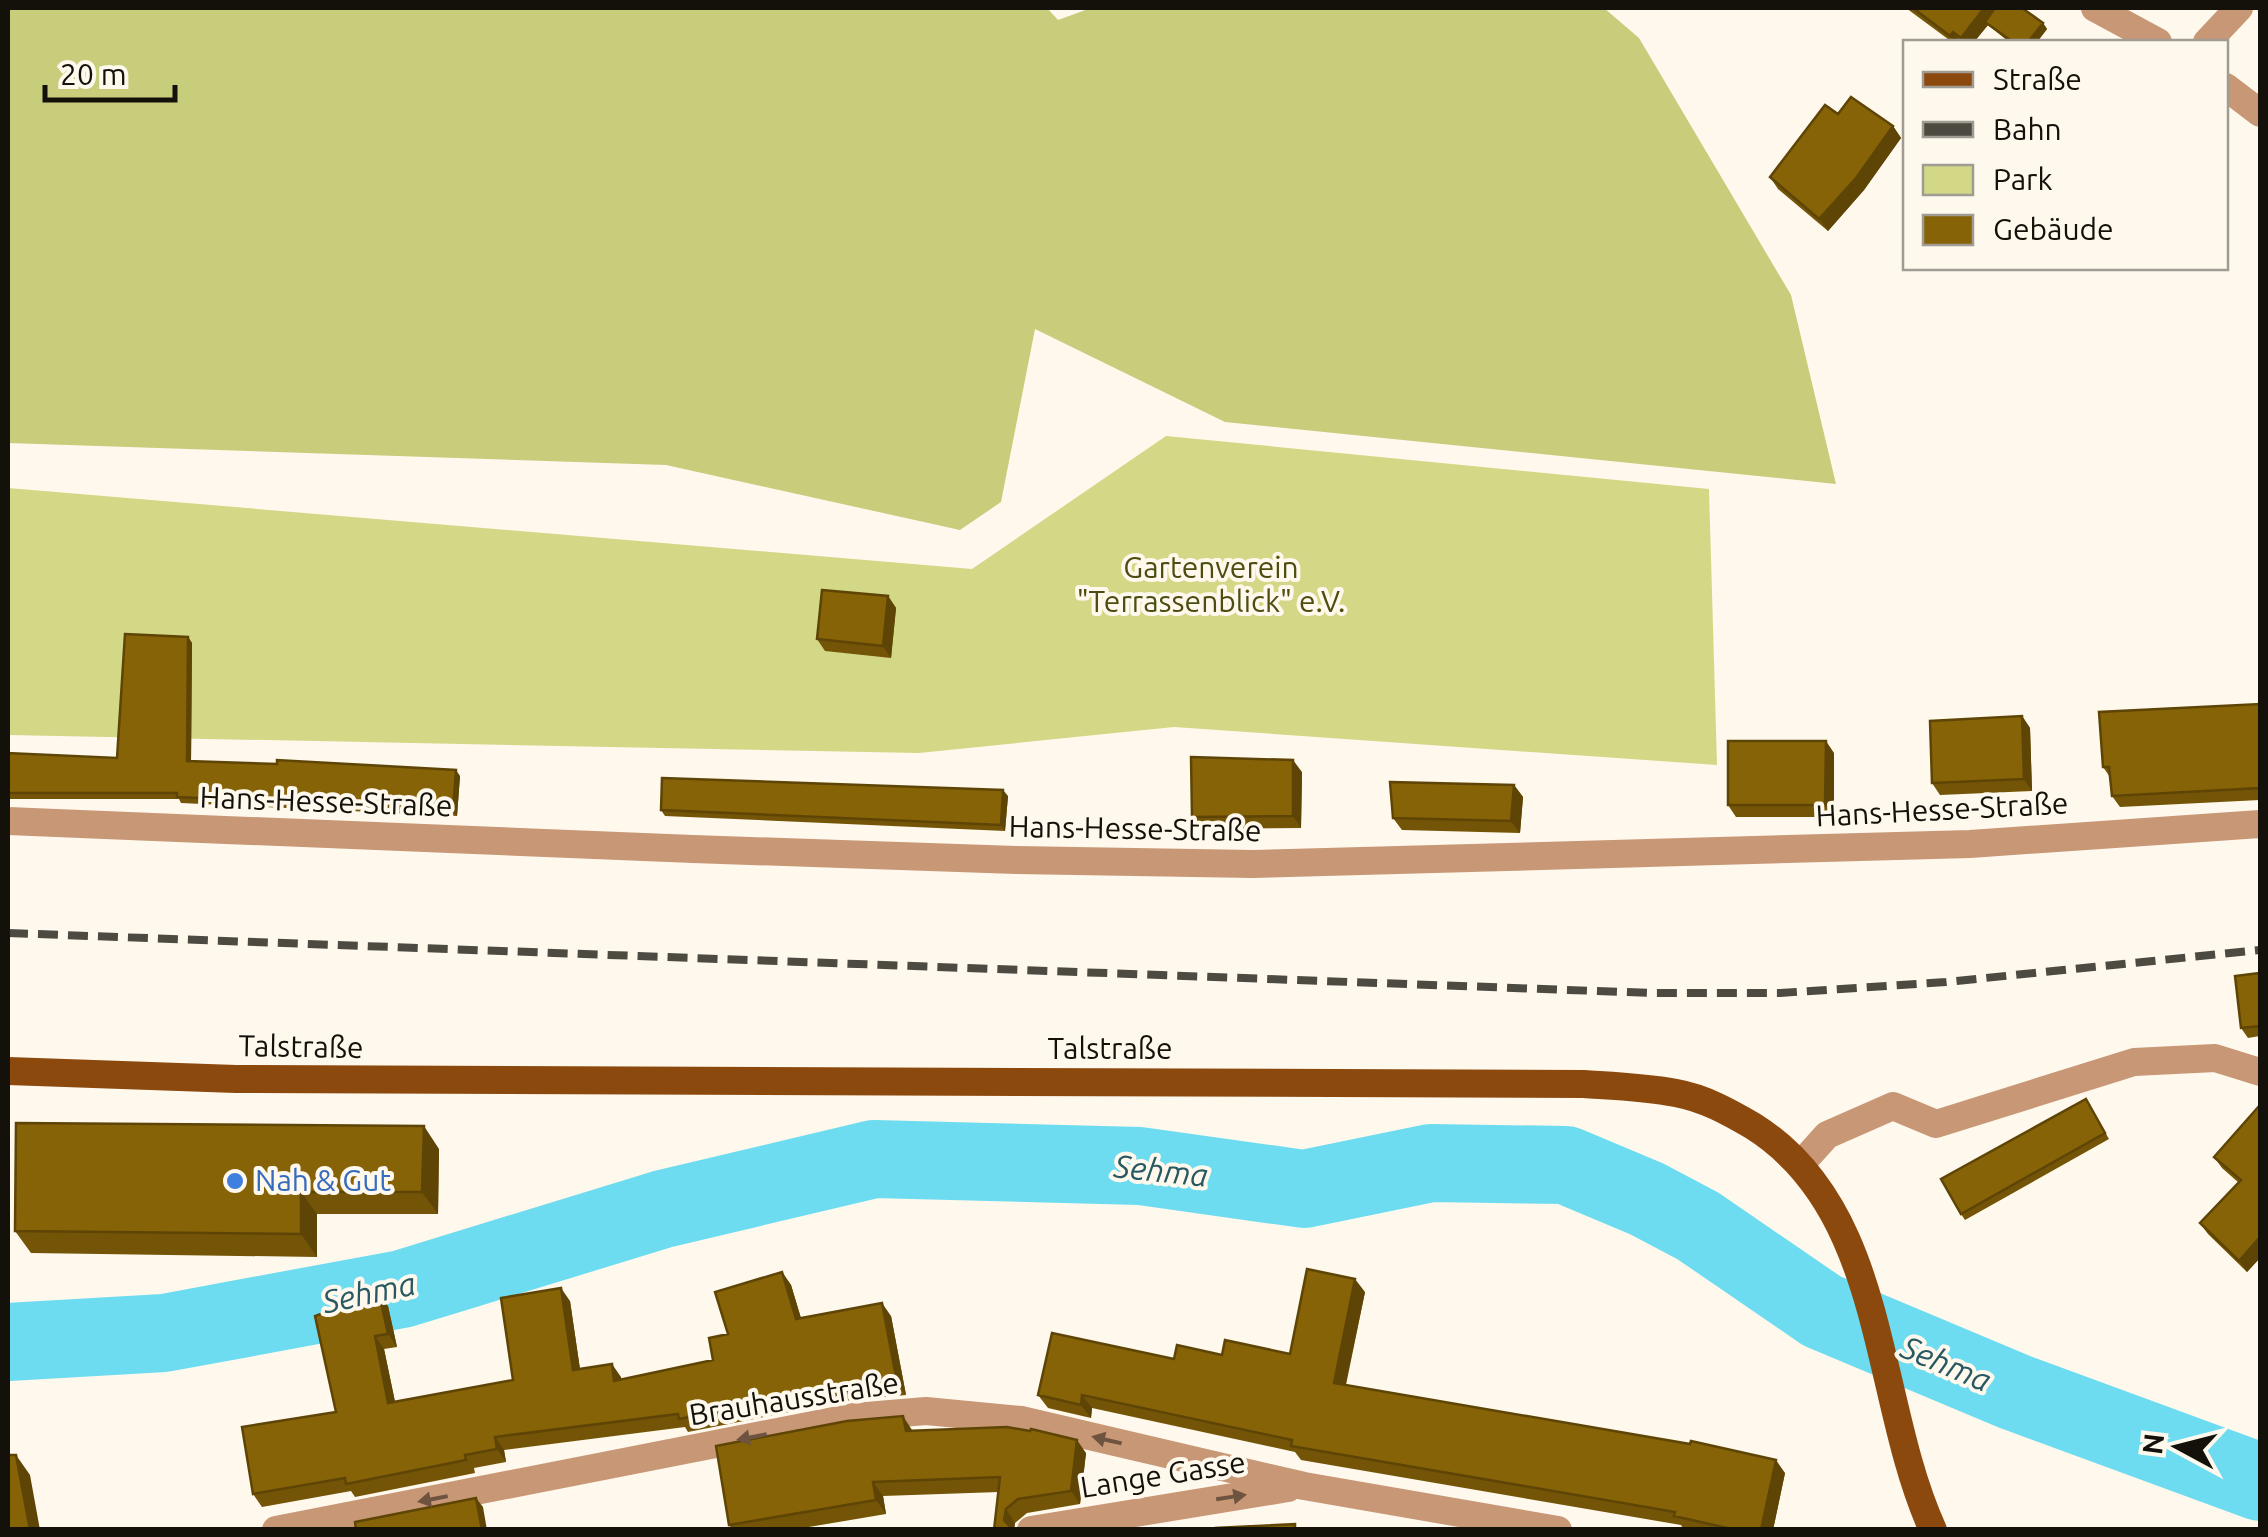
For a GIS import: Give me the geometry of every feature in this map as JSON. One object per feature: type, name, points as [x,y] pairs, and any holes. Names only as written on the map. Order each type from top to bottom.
[{"type":"main road","name":"Talstraße","points":[[8,1071],[276,1079],[1584,1084],[1678,1093],[1724,1108],[1774,1140],[1800,1165],[1838,1224],[1859,1269],[1922,1506],[1934,1530]]},
{"type":"street","points":[[2096,8],[2154,40]]},
{"type":"street","points":[[2209,40],[2239,8]]},
{"type":"street","points":[[2228,88],[2260,113]]},
{"type":"street","name":"Hans-Hesse-Straße","points":[[8,821],[826,854],[1253,864],[1970,844],[2260,824]]},
{"type":"street","points":[[1800,1165],[1827,1135],[1893,1106],[1936,1124],[2134,1062],[2214,1058],[2260,1072]]},
{"type":"street","name":"Brauhausstraße","points":[[276,1530],[854,1417],[926,1412],[1022,1420],[1304,1486],[1558,1530]]},
{"type":"street","name":"Lange Gasse","points":[[1031,1530],[1304,1486]]},
{"type":"green space","points":[[8,8],[1047,8],[1058,20],[1091,8],[1604,8],[1639,38],[1791,295],[1836,484],[1225,422],[1035,329],[1001,502],[960,530],[666,465],[8,443]]},
{"type":"green space","name":"Gartenverein \"Terrassenblick\" e.V.","points":[[1166,436],[1709,489],[1717,765],[1174,727],[919,753],[8,735],[8,488],[972,569]]},
{"type":"building","points":[[1913,8],[1984,8],[1961,38],[1953,32],[1950,36]]},
{"type":"building","points":[[1995,8],[2022,8],[2043,23],[2030,40],[2010,40],[1985,22]]},
{"type":"building","points":[[1851,97],[1893,126],[1856,178],[1819,219],[1770,177],[1825,105],[1838,114]]},
{"type":"building","points":[[822,590],[888,596],[883,646],[817,639]]},
{"type":"building","points":[[125,634],[188,637],[187,761],[277,764],[277,760],[456,770],[453,810],[177,797],[177,793],[8,793],[8,753],[117,758]]},
{"type":"building","points":[[2260,704],[2260,788],[2112,796],[2109,767],[2103,767],[2099,712]]},
{"type":"building","points":[[2022,716],[2024,779],[1932,783],[1930,721]]},
{"type":"building","points":[[1728,741],[1826,741],[1825,805],[1728,805]]},
{"type":"building","points":[[1191,757],[1293,760],[1293,816],[1192,817]]},
{"type":"building","points":[[662,778],[1003,790],[1001,825],[661,810]]},
{"type":"building","points":[[1390,782],[1514,785],[1511,821],[1393,818]]},
{"type":"building","points":[[2260,973],[2260,1026],[2241,1028],[2235,976]]},
{"type":"building","points":[[2086,1099],[2105,1133],[1961,1214],[1941,1179]]},
{"type":"building","points":[[2260,1105],[2260,1237],[2239,1261],[2200,1223],[2241,1180],[2214,1157]]},
{"type":"building","name":"Nah & Gut","points":[[16,1123],[424,1126],[422,1192],[301,1192],[301,1234],[15,1231]]},
{"type":"building","points":[[1307,1269],[1355,1279],[1334,1383],[1690,1444],[1691,1441],[1776,1460],[1761,1530],[1736,1530],[1674,1516],[1675,1512],[1291,1446],[1292,1440],[1082,1395],[1081,1405],[1038,1395],[1052,1333],[1174,1359],[1177,1345],[1222,1355],[1225,1340],[1290,1354]]},
{"type":"building","points":[[782,1272],[796,1319],[882,1303],[897,1382],[842,1387],[679,1419],[678,1414],[495,1437],[497,1449],[465,1455],[466,1460],[346,1484],[345,1478],[253,1494],[242,1427],[336,1412],[315,1316],[379,1293],[388,1334],[375,1336],[388,1403],[513,1380],[501,1298],[561,1288],[573,1370],[612,1364],[614,1381],[713,1360],[709,1338],[728,1334],[715,1292]]},
{"type":"building","points":[[903,1416],[906,1431],[1007,1427],[1077,1440],[1071,1491],[1018,1499],[1006,1509],[1004,1520],[1013,1530],[994,1530],[1000,1477],[873,1482],[876,1500],[729,1525],[716,1446],[847,1421]]},
{"type":"building","points":[[8,1455],[16,1455],[30,1530],[8,1530]]},
{"type":"building","points":[[476,1498],[482,1530],[356,1530],[355,1522]]},
{"type":"building","points":[[1295,1524],[1295,1530],[1216,1530],[1216,1528]]},
{"type":"waterway","name":"Sehma","points":[[8,1342],[164,1333],[402,1289],[663,1209],[874,1159],[1140,1166],[1304,1189],[1431,1163],[1566,1165],[1647,1199],[1698,1226],[1822,1311],[2015,1392],[2260,1482]]},
{"type":"railway","points":[[8,933],[1652,993],[1780,993],[1946,982],[2260,950]]},
{"type":"place","name":"Nah & Gut","points":[[235,1181]]}]
